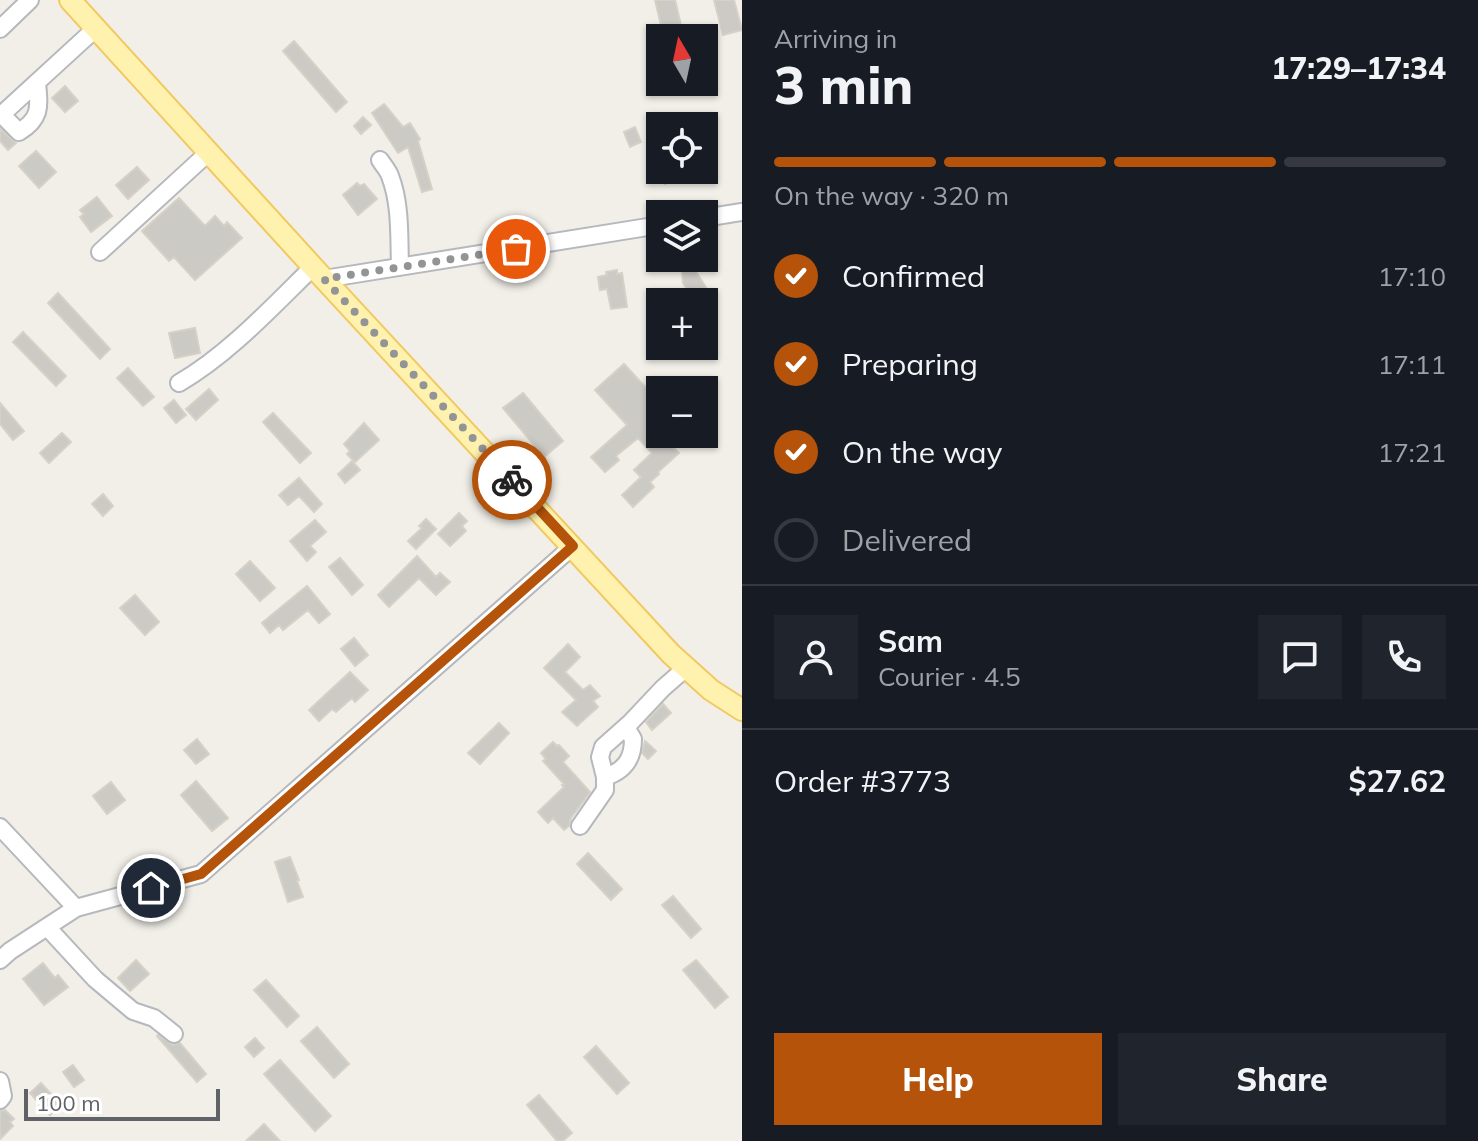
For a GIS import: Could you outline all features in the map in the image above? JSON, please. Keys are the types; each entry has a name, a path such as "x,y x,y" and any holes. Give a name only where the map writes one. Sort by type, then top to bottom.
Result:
{"main road":[{"path":"70,0 686,668 711,690 742,710"}],"street":[{"path":"0,29 30,0"},
{"path":"37,82 36,118 19,132 1,115 37,82 95,29"},
{"path":"100,252 209,152"},
{"path":"380,160 390,174 395,197 400,267"},
{"path":"718,216 742,212"},
{"path":"179,383 196,373 319,273 400,267 646,227"},
{"path":"0,960 76,908 201,874 573,546"},
{"path":"580,826 605,790 600,757 603,747 686,668"},
{"path":"605,777 620,770 630,759 633,739 626,727"},
{"path":"0,827 76,908"},
{"path":"47,927 95,979 138,1015 154,1018 174,1034"},
{"path":"0,1081 3,1096 0,1100"}],"building":[{"path":"655,0 675,0 681,24 661,24"},
{"path":"714,0 734,0 742,30 723,35"},
{"path":"294,41 347,102 336,112 283,51"},
{"path":"65,86 78,101 65,112 52,98"},
{"path":"384,104 403,127 410,123 420,139 418,141 432,189 422,192 408,147 398,153 372,113"},
{"path":"363,117 371,125 361,134 354,126"},
{"path":"635,127 641,142 630,147 624,132"},
{"path":"0,129 16,143 8,150 0,141"},
{"path":"36,151 56,172 39,188 19,166"},
{"path":"137,167 149,180 128,199 116,185"},
{"path":"357,183 360,186 364,184 377,199 358,215 343,195"},
{"path":"97,197 112,216 91,232 80,217 84,214 80,210"},
{"path":"179,198 205,226 215,216 224,226 227,222 242,238 195,280 174,257 169,261 142,231"},
{"path":"617,270 617,274 622,273 627,307 611,309 607,289 600,290 598,277"},
{"path":"682,272 696,272 706,288 686,288"},
{"path":"58,293 110,349 100,359 48,303"},
{"path":"195,328 200,353 175,358 169,333"},
{"path":"23,332 66,376 56,386 13,342"},
{"path":"624,364 646,388 646,447 638,438 616,456 619,460 605,472 591,457 627,425 595,390"},
{"path":"128,368 154,397 143,406 117,378"},
{"path":"209,389 218,400 196,420 186,409"},
{"path":"523,393 563,441 544,457 503,408"},
{"path":"174,400 186,415 176,423 164,408"},
{"path":"0,403 24,431 13,440 0,424"},
{"path":"273,413 311,453 300,463 263,422"},
{"path":"364,423 379,440 355,462 347,454 350,451 344,444"},
{"path":"62,433 71,442 49,463 40,453"},
{"path":"647,448 674,448 679,453 658,472 650,482 654,487 633,507 622,495 641,477 634,470 652,453"},
{"path":"352,461 360,470 345,483 338,474"},
{"path":"299,478 322,504 314,512 299,496 288,505 279,495"},
{"path":"103,494 113,506 103,516 92,504"},
{"path":"459,513 467,521 462,526 466,531 450,546 438,534"},
{"path":"426,519 436,529 416,549 408,541 422,528 419,526"},
{"path":"315,520 326,532 310,546 316,552 307,561 290,541"},
{"path":"417,556 436,577 440,573 450,582 436,595 419,578 389,607 378,595"},
{"path":"340,558 363,585 352,595 329,567"},
{"path":"250,561 275,588 260,601 236,574"},
{"path":"307,586 330,614 319,623 308,610 283,630 279,625 270,633 262,623"},
{"path":"135,595 159,622 145,635 120,608"},
{"path":"354,638 368,655 355,666 341,649"},
{"path":"568,644 580,657 565,672 583,690 590,685 600,696 593,701 598,707 577,726 562,712 576,700 544,668"},
{"path":"350,672 368,690 355,702 352,698 336,712 332,709 319,721 309,710"},
{"path":"663,704 671,713 652,730 646,722"},
{"path":"499,723 509,733 480,764 468,753"},
{"path":"197,739 209,754 196,764 184,750"},
{"path":"645,741 656,751 648,759 642,753"},
{"path":"553,742 569,756 563,762 590,792 564,830 553,818 548,823 538,812 564,787 543,761 546,759 541,753"},
{"path":"196,781 228,818 212,831 181,795"},
{"path":"111,782 125,800 107,814 93,796"},
{"path":"588,853 622,889 611,900 577,864"},
{"path":"290,857 303,897 288,902 275,862"},
{"path":"673,896 701,929 691,938 662,905"},
{"path":"136,960 149,974 130,991 118,978"},
{"path":"696,960 728,997 715,1008 683,970"},
{"path":"43,963 55,978 58,975 68,987 44,1005 23,979"},
{"path":"266,980 299,1016 287,1027 254,990"},
{"path":"317,1027 349,1064 334,1078 301,1041"},
{"path":"158,1035 172,1045 180,1043 206,1074 197,1082"},
{"path":"255,1038 264,1048 254,1057 245,1047"},
{"path":"596,1046 629,1083 617,1094 584,1057"},
{"path":"280,1060 331,1116 315,1131 264,1074"},
{"path":"73,1065 84,1080 74,1087 63,1072"},
{"path":"41,1083 61,1105 50,1115 30,1093"},
{"path":"539,1095 572,1133 563,1141 557,1141 527,1105"},
{"path":"5,1110 14,1119 10,1122 13,1126 0,1139 0,1111"},
{"path":"264,1124 280,1141 246,1141"}],"way so far":[{"path":"512,480 324,279 516,249"}],"route":[{"path":"151,888 201,874 573,546 512,480"}]}
